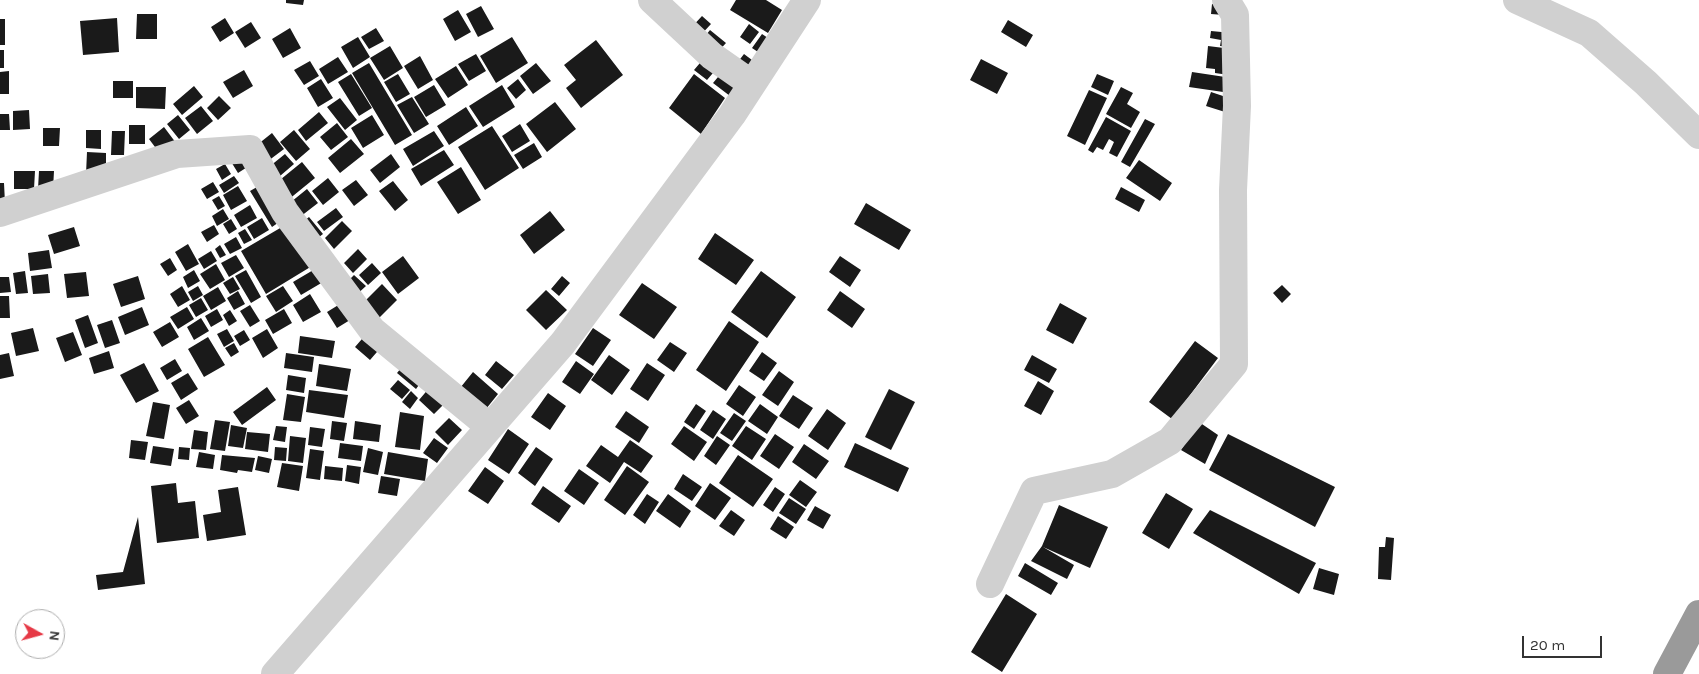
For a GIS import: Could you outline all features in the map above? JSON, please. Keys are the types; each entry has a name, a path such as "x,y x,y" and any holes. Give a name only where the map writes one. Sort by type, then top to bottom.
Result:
{"highway":[{"path":"1666,674 1699,614"}],"street":[{"path":"652,0 712,56 752,84"},
{"path":"274,674 563,343 732,115 807,0"},
{"path":"990,584 1034,492 1112,474 1170,441 1234,364 1233,190 1237,106 1235,15 1226,0"},
{"path":"1517,0 1589,33 1646,83 1699,135"},
{"path":"0,213 177,154 250,149 285,212 372,330 490,427"}],"building":[{"path":"286,0 304,0 303,5 286,3"},
{"path":"736,0 766,0 782,10 768,33 730,10"},
{"path":"1212,4 1225,5 1224,15 1211,14"},
{"path":"481,6 494,29 478,37 466,14"},
{"path":"458,10 471,32 455,41 443,19"},
{"path":"137,14 157,14 157,39 136,39"},
{"path":"702,16 711,24 698,38 689,30"},
{"path":"117,18 119,52 83,55 80,21"},
{"path":"225,18 234,33 220,42 211,27"},
{"path":"0,19 5,19 5,45 0,45"},
{"path":"1008,20 1033,35 1026,47 1001,32"},
{"path":"251,22 261,38 245,48 235,32"},
{"path":"749,24 759,32 750,44 740,37"},
{"path":"290,28 301,48 283,58 272,39"},
{"path":"376,28 384,41 369,49 361,37"},
{"path":"710,30 726,43 716,54 701,41"},
{"path":"1211,31 1232,33 1231,47 1220,46 1221,40 1210,38"},
{"path":"762,34 774,42 764,56 752,48"},
{"path":"358,37 370,57 353,68 341,47"},
{"path":"512,37 528,63 496,83 480,56"},
{"path":"596,40 623,75 581,108 566,88 576,80 564,65"},
{"path":"390,46 403,68 384,80 370,58"},
{"path":"1208,46 1232,49 1229,75 1215,73 1215,69 1206,68"},
{"path":"0,50 4,50 4,68 0,68"},
{"path":"476,54 486,71 469,81 458,64"},
{"path":"744,54 756,63 746,77 734,67"},
{"path":"420,56 433,80 418,89 404,66"},
{"path":"338,57 348,72 328,84 319,69"},
{"path":"705,57 718,67 707,80 694,70"},
{"path":"981,59 1008,73 997,94 970,80"},
{"path":"310,61 319,76 304,85 294,70"},
{"path":"369,63 412,135 395,145 352,73"},
{"path":"536,63 551,81 533,94 520,76"},
{"path":"456,66 468,85 448,98 435,79"},
{"path":"244,70 253,86 233,98 223,82"},
{"path":"9,71 9,94 0,94 0,72"},
{"path":"723,71 739,84 730,96 713,83"},
{"path":"1192,72 1232,78 1230,93 1189,87"},
{"path":"351,74 372,108 359,116 338,82"},
{"path":"398,74 410,94 396,102 384,82"},
{"path":"694,74 725,98 701,134 669,108"},
{"path":"1097,74 1114,81 1108,95 1091,87"},
{"path":"321,79 333,98 318,107 307,88"},
{"path":"518,79 526,90 516,99 507,88"},
{"path":"113,81 133,81 133,98 113,98"},
{"path":"434,85 446,105 426,117 414,97"},
{"path":"502,85 515,107 483,127 469,106"},
{"path":"194,86 203,97 182,115 173,104"},
{"path":"136,87 166,87 165,109 136,108"},
{"path":"1121,87 1133,93 1127,104 1140,112 1131,128 1106,114"},
{"path":"1089,90 1107,98 1085,145 1067,136"},
{"path":"1211,92 1229,98 1225,112 1206,106"},
{"path":"219,96 231,108 218,120 207,108"},
{"path":"412,97 429,124 414,133 397,105"},
{"path":"340,98 357,120 345,130 327,107"},
{"path":"555,102 576,129 547,152 526,124"},
{"path":"201,106 213,121 197,134 185,118"},
{"path":"466,107 478,126 449,145 437,126"},
{"path":"29,110 30,129 13,130 13,111"},
{"path":"319,112 328,123 306,141 298,130"},
{"path":"0,114 9,114 10,130 0,130"},
{"path":"178,115 190,130 179,139 167,124"},
{"path":"372,115 384,135 363,148 351,128"},
{"path":"1106,117 1131,131 1117,157 1109,153 1114,142 1109,139 1103,150 1097,147 1093,153 1088,150"},
{"path":"1145,119 1155,124 1130,167 1121,162"},
{"path":"337,123 348,137 331,150 320,137"},
{"path":"520,124 530,141 512,152 502,136"},
{"path":"129,125 145,125 145,144 129,144"},
{"path":"492,126 519,168 485,190 458,147"},
{"path":"164,127 176,143 161,155 149,139"},
{"path":"43,128 60,128 59,146 43,146"},
{"path":"86,130 101,130 101,149 86,148"},
{"path":"294,130 310,149 296,161 280,142"},
{"path":"112,131 125,131 124,155 111,155"},
{"path":"434,131 444,146 413,166 403,149"},
{"path":"272,133 284,149 264,164 252,149"},
{"path":"351,139 364,154 340,173 328,158"},
{"path":"534,143 542,157 523,169 514,155"},
{"path":"444,150 454,165 421,186 411,169"},
{"path":"87,152 106,153 106,174 86,174"},
{"path":"285,154 294,164 273,182 264,171"},
{"path":"391,154 400,167 380,183 370,170"},
{"path":"230,160 252,164 238,173"},
{"path":"1139,160 1172,183 1160,201 1126,178"},
{"path":"302,162 315,178 288,200 275,184"},
{"path":"225,164 231,174 222,180 216,169"},
{"path":"461,167 481,200 458,214 437,182"},
{"path":"14,171 35,171 34,189 14,189"},
{"path":"39,171 54,171 53,189 38,189"},
{"path":"234,176 239,183 224,193 219,185"},
{"path":"328,178 339,192 323,205 312,191"},
{"path":"356,180 368,195 354,206 342,190"},
{"path":"393,181 408,200 395,211 379,191"},
{"path":"213,182 219,192 207,199 201,189"},
{"path":"0,183 4,183 5,203 0,203"},
{"path":"264,183 285,218 272,227 250,191"},
{"path":"238,186 247,201 231,210 223,195"},
{"path":"1121,187 1145,200 1139,212 1115,199"},
{"path":"307,189 318,203 296,220 286,206"},
{"path":"219,196 225,206 218,210 212,200"},
{"path":"866,203 911,230 899,250 854,224"},
{"path":"250,205 257,218 241,227 234,215"},
{"path":"336,208 343,217 324,231 317,222"},
{"path":"223,209 229,219 217,226 212,216"},
{"path":"550,211 565,230 534,254 520,235"},
{"path":"309,217 323,234 311,243 298,226"},
{"path":"262,218 269,230 254,239 247,227"},
{"path":"231,219 237,229 229,234 223,224"},
{"path":"342,221 352,231 334,249 325,238"},
{"path":"287,224 312,266 266,294 241,251"},
{"path":"214,225 219,234 207,242 201,232"},
{"path":"74,227 80,246 54,254 48,235"},
{"path":"245,229 252,240 244,244 238,233"},
{"path":"715,233 754,260 736,285 698,259"},
{"path":"236,237 242,248 230,254 224,244"},
{"path":"188,244 199,264 186,271 175,252"},
{"path":"220,245 226,255 220,258 215,249"},
{"path":"358,249 367,259 353,273 344,263"},
{"path":"49,250 52,268 30,271 28,253"},
{"path":"211,251 217,261 204,269 198,259"},
{"path":"236,255 244,268 229,277 221,263"},
{"path":"403,256 419,278 398,294 382,272"},
{"path":"840,256 861,270 850,287 829,272"},
{"path":"170,258 177,270 168,276 160,264"},
{"path":"372,263 381,273 368,285 359,275"},
{"path":"216,264 225,280 210,289 200,274"},
{"path":"315,269 323,282 301,295 293,282"},
{"path":"194,270 200,281 188,288 183,277"},
{"path":"246,270 261,297 251,303 235,276"},
{"path":"25,271 28,293 16,294 13,273"},
{"path":"761,271 796,297 767,338 731,312"},
{"path":"86,272 89,296 67,298 64,274"},
{"path":"48,274 50,293 33,294 31,276"},
{"path":"354,275 366,286 354,297 343,286"},
{"path":"138,276 145,299 121,307 113,284"},
{"path":"562,276 570,283 559,296 551,289"},
{"path":"0,277 9,277 11,292 0,293"},
{"path":"233,277 240,289 230,294 223,283"},
{"path":"642,283 677,307 654,339 619,315"},
{"path":"382,284 397,300 375,322 359,307"},
{"path":"1282,285 1291,294 1282,303 1273,293"},
{"path":"182,286 190,300 178,307 170,294"},
{"path":"198,286 203,295 193,301 188,292"},
{"path":"283,286 293,301 276,312 266,296"},
{"path":"218,287 226,301 211,310 203,296"},
{"path":"546,290 567,310 546,330 526,310"},
{"path":"238,291 245,304 234,310 227,298"},
{"path":"840,291 865,309 852,328 827,310"},
{"path":"310,294 321,312 303,322 293,305"},
{"path":"0,296 9,296 10,318 0,318"},
{"path":"201,298 208,310 196,317 189,305"},
{"path":"1060,303 1087,318 1073,344 1046,330"},
{"path":"340,304 350,320 337,328 327,312"},
{"path":"250,305 260,321 250,327 240,311"},
{"path":"142,307 149,325 125,335 118,317"},
{"path":"187,307 194,319 178,329 170,317"},
{"path":"217,309 223,320 211,327 205,316"},
{"path":"284,309 292,323 273,334 265,320"},
{"path":"230,310 237,321 229,326 223,315"},
{"path":"88,315 98,343 85,348 75,320"},
{"path":"201,318 209,331 194,340 187,327"},
{"path":"112,320 120,343 105,348 97,325"},
{"path":"729,321 759,342 726,391 696,370"},
{"path":"170,322 179,337 162,347 153,332"},
{"path":"33,328 39,351 16,356 11,333"},
{"path":"593,328 611,340 593,366 575,354"},
{"path":"227,329 234,341 224,347 217,334"},
{"path":"267,329 278,348 263,358 252,338"},
{"path":"244,330 250,340 240,346 234,336"},
{"path":"73,332 82,355 65,362 56,338"},
{"path":"368,332 383,345 370,360 355,347"},
{"path":"300,336 335,341 332,358 298,353"},
{"path":"208,337 225,365 204,377 188,349"},
{"path":"1195,341 1218,358 1172,419 1149,402"},
{"path":"670,342 687,353 674,372 657,360"},
{"path":"234,343 239,352 231,357 225,348"},
{"path":"109,351 114,368 94,374 89,358"},
{"path":"762,352 777,363 764,381 749,371"},
{"path":"9,353 14,376 0,379 0,355"},
{"path":"286,353 314,357 312,372 284,368"},
{"path":"609,355 630,370 612,395 591,380"},
{"path":"1032,355 1057,369 1049,383 1024,370"},
{"path":"175,359 182,371 167,380 160,368"},
{"path":"496,361 514,375 502,389 485,375"},
{"path":"576,361 594,374 580,394 562,382"},
{"path":"406,362 424,378 416,389 397,373"},
{"path":"144,363 159,391 136,403 120,375"},
{"path":"647,363 665,375 648,401 630,389"},
{"path":"319,364 351,369 347,391 316,386"},
{"path":"779,371 794,382 778,406 762,395"},
{"path":"473,372 498,394 482,414 456,393"},
{"path":"188,373 198,389 181,400 171,383"},
{"path":"288,375 306,378 304,393 286,390"},
{"path":"398,380 410,390 402,399 390,389"},
{"path":"1038,381 1054,391 1041,415 1024,406"},
{"path":"739,385 756,397 743,416 726,404"},
{"path":"267,387 276,400 242,425 233,412"},
{"path":"430,387 446,402 434,414 419,400"},
{"path":"889,389 915,402 891,450 865,437"},
{"path":"309,390 348,395 344,418 306,412"},
{"path":"411,391 418,398 410,409 402,402"},
{"path":"548,393 566,406 550,430 531,417"},
{"path":"287,394 305,397 301,422 283,420"},
{"path":"793,395 813,408 799,429 779,416"},
{"path":"189,400 199,416 186,424 176,408"},
{"path":"153,402 170,405 164,439 146,436"},
{"path":"696,404 706,411 694,429 684,422"},
{"path":"760,404 778,417 767,434 748,421"},
{"path":"827,409 846,423 828,450 808,436"},
{"path":"713,410 726,419 713,439 700,430"},
{"path":"626,411 649,427 639,443 615,427"},
{"path":"400,412 424,416 420,450 395,447"},
{"path":"734,413 746,421 732,441 720,433"},
{"path":"449,418 462,430 448,445 435,432"},
{"path":"215,420 230,422 225,451 210,449"},
{"path":"332,421 347,423 344,441 330,439"},
{"path":"355,421 381,425 379,442 353,439"},
{"path":"1199,422 1218,435 1205,464 1181,450"},
{"path":"231,425 247,428 243,448 228,446"},
{"path":"276,426 287,427 285,442 273,440"},
{"path":"684,426 707,442 694,461 671,444"},
{"path":"746,426 766,439 752,460 732,446"},
{"path":"310,427 325,429 322,447 308,445"},
{"path":"508,429 529,444 509,474 488,460"},
{"path":"194,430 208,432 206,450 191,449"},
{"path":"247,432 270,434 268,452 245,449"},
{"path":"775,434 794,447 779,469 760,456"},
{"path":"1228,434 1335,487 1315,527 1209,470"},
{"path":"290,436 306,438 303,463 288,461"},
{"path":"717,436 730,445 716,465 704,456"},
{"path":"434,438 448,448 437,463 423,453"},
{"path":"131,440 148,442 145,460 129,458"},
{"path":"630,440 653,456 641,473 624,462 610,483 586,466 601,445 618,457"},
{"path":"340,443 363,446 361,461 338,458"},
{"path":"855,443 909,468 898,492 844,467"},
{"path":"804,444 829,461 816,479 792,462"},
{"path":"153,446 174,449 171,466 150,463"},
{"path":"179,447 190,448 189,460 178,459"},
{"path":"275,447 287,448 286,461 274,460"},
{"path":"536,447 553,459 535,486 518,473"},
{"path":"368,448 383,452 378,475 363,472"},
{"path":"310,449 324,451 320,480 306,478"},
{"path":"199,452 215,455 213,469 196,467"},
{"path":"388,452 428,459 425,481 384,474"},
{"path":"222,455 255,458 252,472 238,470 237,473 220,470"},
{"path":"738,455 773,479 753,507 719,483"},
{"path":"258,456 272,459 269,473 255,470"},
{"path":"282,463 303,466 299,491 277,487"},
{"path":"347,465 361,467 359,484 345,481"},
{"path":"325,466 343,468 342,481 324,479"},
{"path":"627,466 649,482 625,515 604,500"},
{"path":"485,467 504,481 488,504 468,491"},
{"path":"579,469 599,483 584,505 564,491"},
{"path":"683,474 702,487 692,501 674,489"},
{"path":"381,476 400,479 397,496 378,493"},
{"path":"800,480 817,492 806,507 789,495"},
{"path":"176,483 178,503 195,501 199,538 157,543 151,486"},
{"path":"710,483 731,498 715,520 695,506"},
{"path":"543,486 571,506 559,523 531,504"},
{"path":"238,487 246,535 207,541 203,515 221,512 218,490"},
{"path":"775,487 785,494 773,512 763,505"},
{"path":"1166,493 1193,509 1169,549 1142,533"},
{"path":"647,494 659,502 645,524 633,515"},
{"path":"668,494 691,511 680,528 656,511"},
{"path":"789,498 806,509 796,524 779,513"},
{"path":"1059,505 1108,527 1090,568 1043,547 1074,565 1067,579 1031,561 1042,546"},
{"path":"815,506 831,515 823,529 807,520"},
{"path":"731,510 745,520 734,536 719,526"},
{"path":"1210,510 1316,563 1299,594 1193,533"},
{"path":"778,516 794,527 786,539 770,529"},
{"path":"138,517 145,584 98,590 96,575 123,572"},
{"path":"1386,537 1394,538 1391,580 1378,579 1379,547 1385,547"},
{"path":"1025,563 1058,583 1051,595 1018,576"},
{"path":"1319,568 1339,574 1334,595 1313,589"},
{"path":"1006,594 1037,614 1002,672 971,652"}]}
